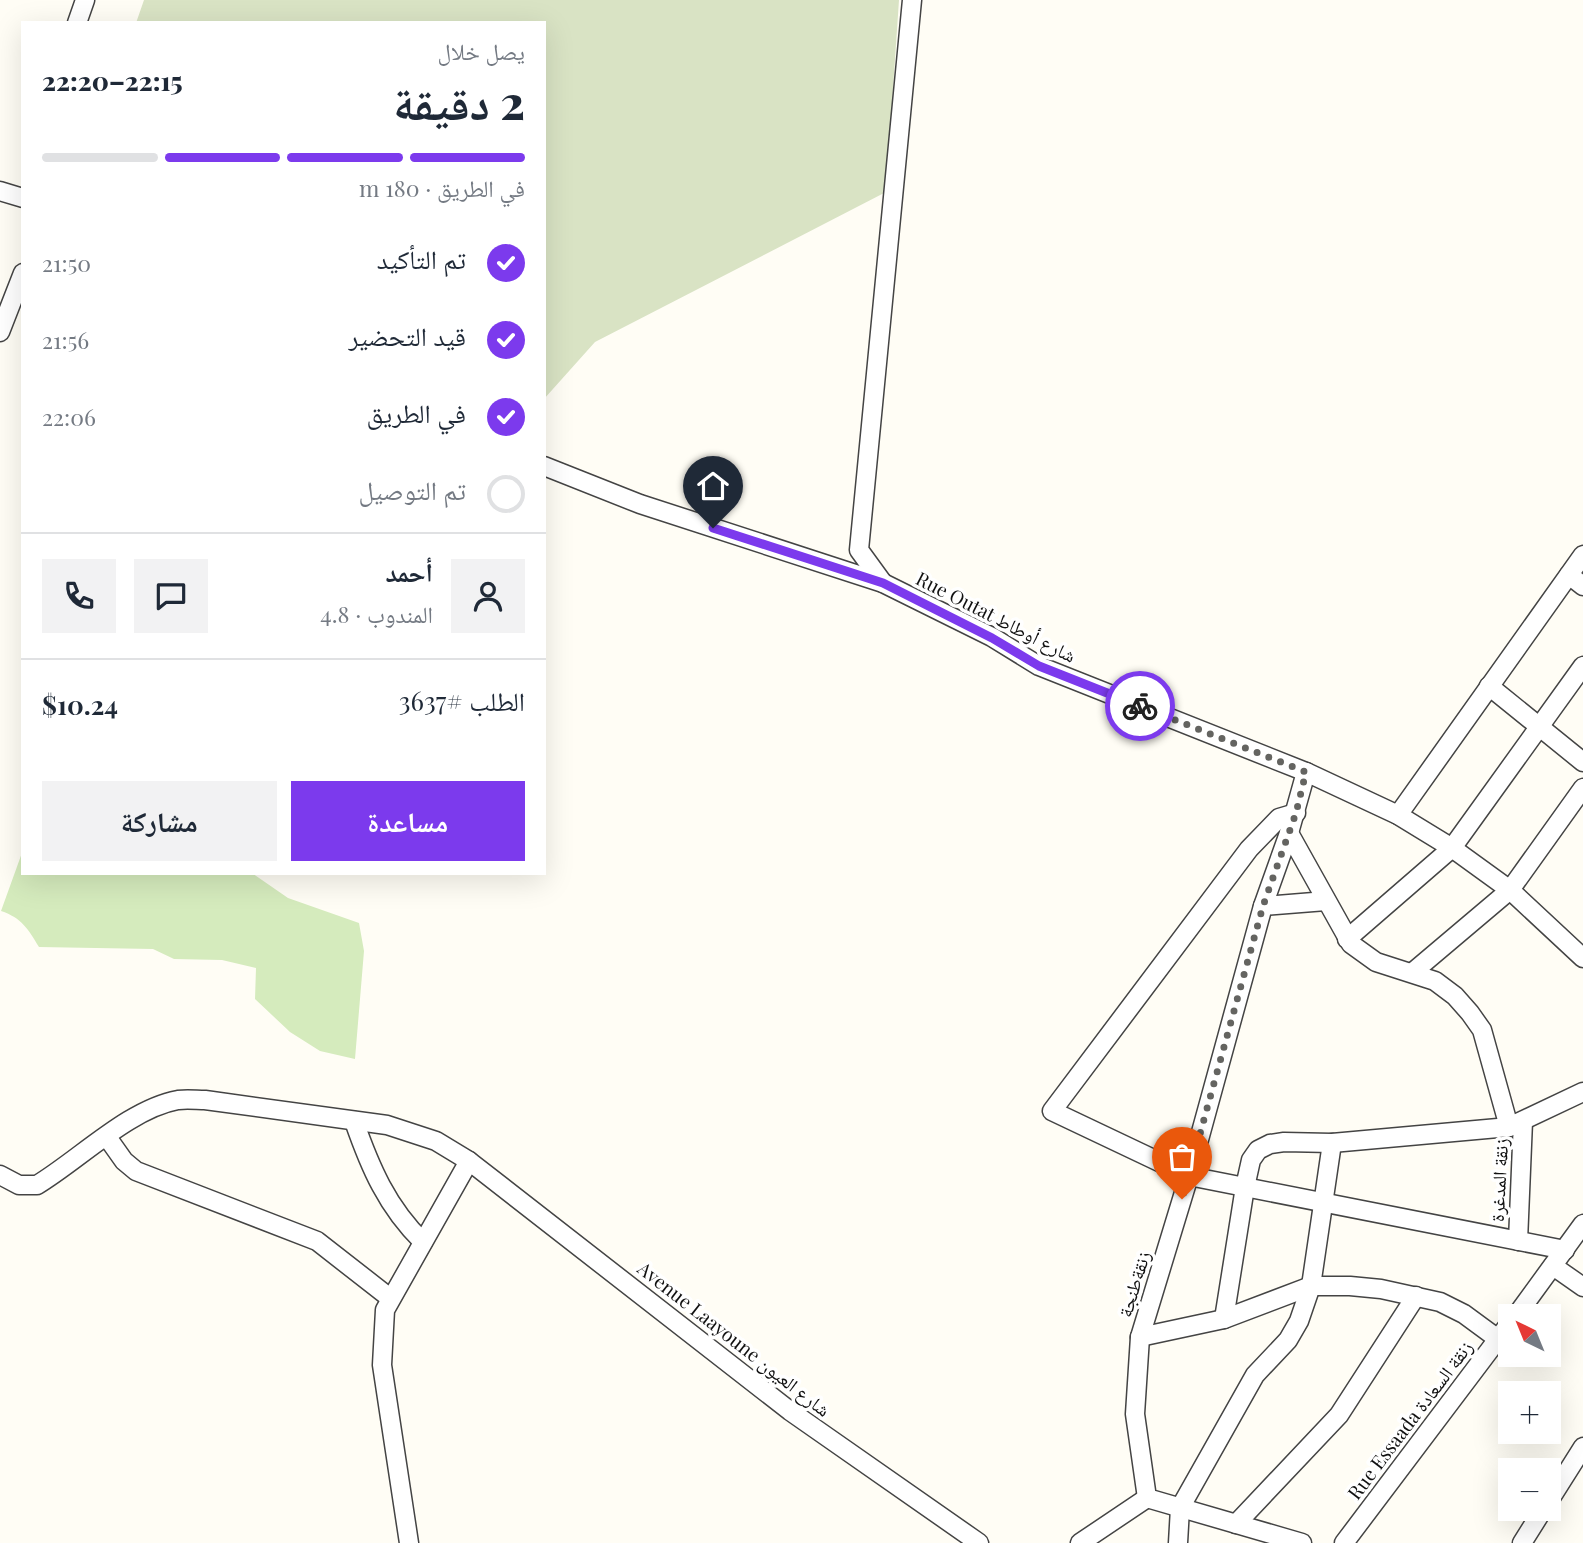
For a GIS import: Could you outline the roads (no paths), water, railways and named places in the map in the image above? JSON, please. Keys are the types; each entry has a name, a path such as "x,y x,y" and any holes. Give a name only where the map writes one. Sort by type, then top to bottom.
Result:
{"street":[{"path":"78,21 85,0"},
{"path":"883,583 859,550 912,0"},
{"path":"0,191 21,197"},
{"path":"0,332 21,278"},
{"name":"Rue Outat شارع أوطاط","path":"546,467 640,504 883,583 980,631 1039,666 1306,772 1398,815 1452,848 1510,890 1583,958"},
{"path":"1398,815 1489,686 1576,580 1583,555"},
{"path":"1348,939 1452,848 1583,666"},
{"path":"1489,686 1583,762"},
{"name":"زنقةطنجة","path":"1147,1498 1135,1415 1140,1338 1189,1176 1263,906 1296,813 1306,772"},
{"path":"1413,972 1510,890 1583,788"},
{"path":"1296,813 1279,818 1248,849 1052,1111 1189,1176 1565,1250"},
{"name":"زنقة المدغرة","path":"1289,833 1348,939 1363,955 1376,962 1435,981 1455,996 1482,1030 1516,1124 1518,1241"},
{"path":"1263,906 1326,901"},
{"path":"1224,1319 1245,1187 1251,1160 1258,1150 1270,1144 1332,1143 1516,1124 1583,1092"},
{"name":"Avenue Laayoune شارع العيون","path":"3,1183 37,1185 153,1108 179,1100 205,1100 387,1125 436,1141 469,1161 790,1411 979,1543"},
{"path":"354,1121 382,1190 405,1225 423,1242"},
{"path":"107,1137 136,1171 317,1241 390,1298"},
{"path":"1178,1543 1181,1508 1255,1375 1288,1340 1299,1321 1311,1286 1332,1143"},
{"path":"409,1543 383,1365 385,1310 469,1161"},
{"path":"1525,1304 1583,1224"},
{"path":"1553,1266 1583,1287"},
{"path":"1140,1338 1224,1319 1311,1286 1350,1286 1440,1302 1464,1314 1498,1339"},
{"path":"1236,1524 1339,1415 1416,1296"},
{"name":"Rue Essaada زنقة السعادة","path":"1344,1543 1498,1339"},
{"path":"1561,1482 1583,1447"},
{"path":"1080,1543 1147,1498 1302,1543"},
{"path":"1522,1543 1536,1521"}]}
